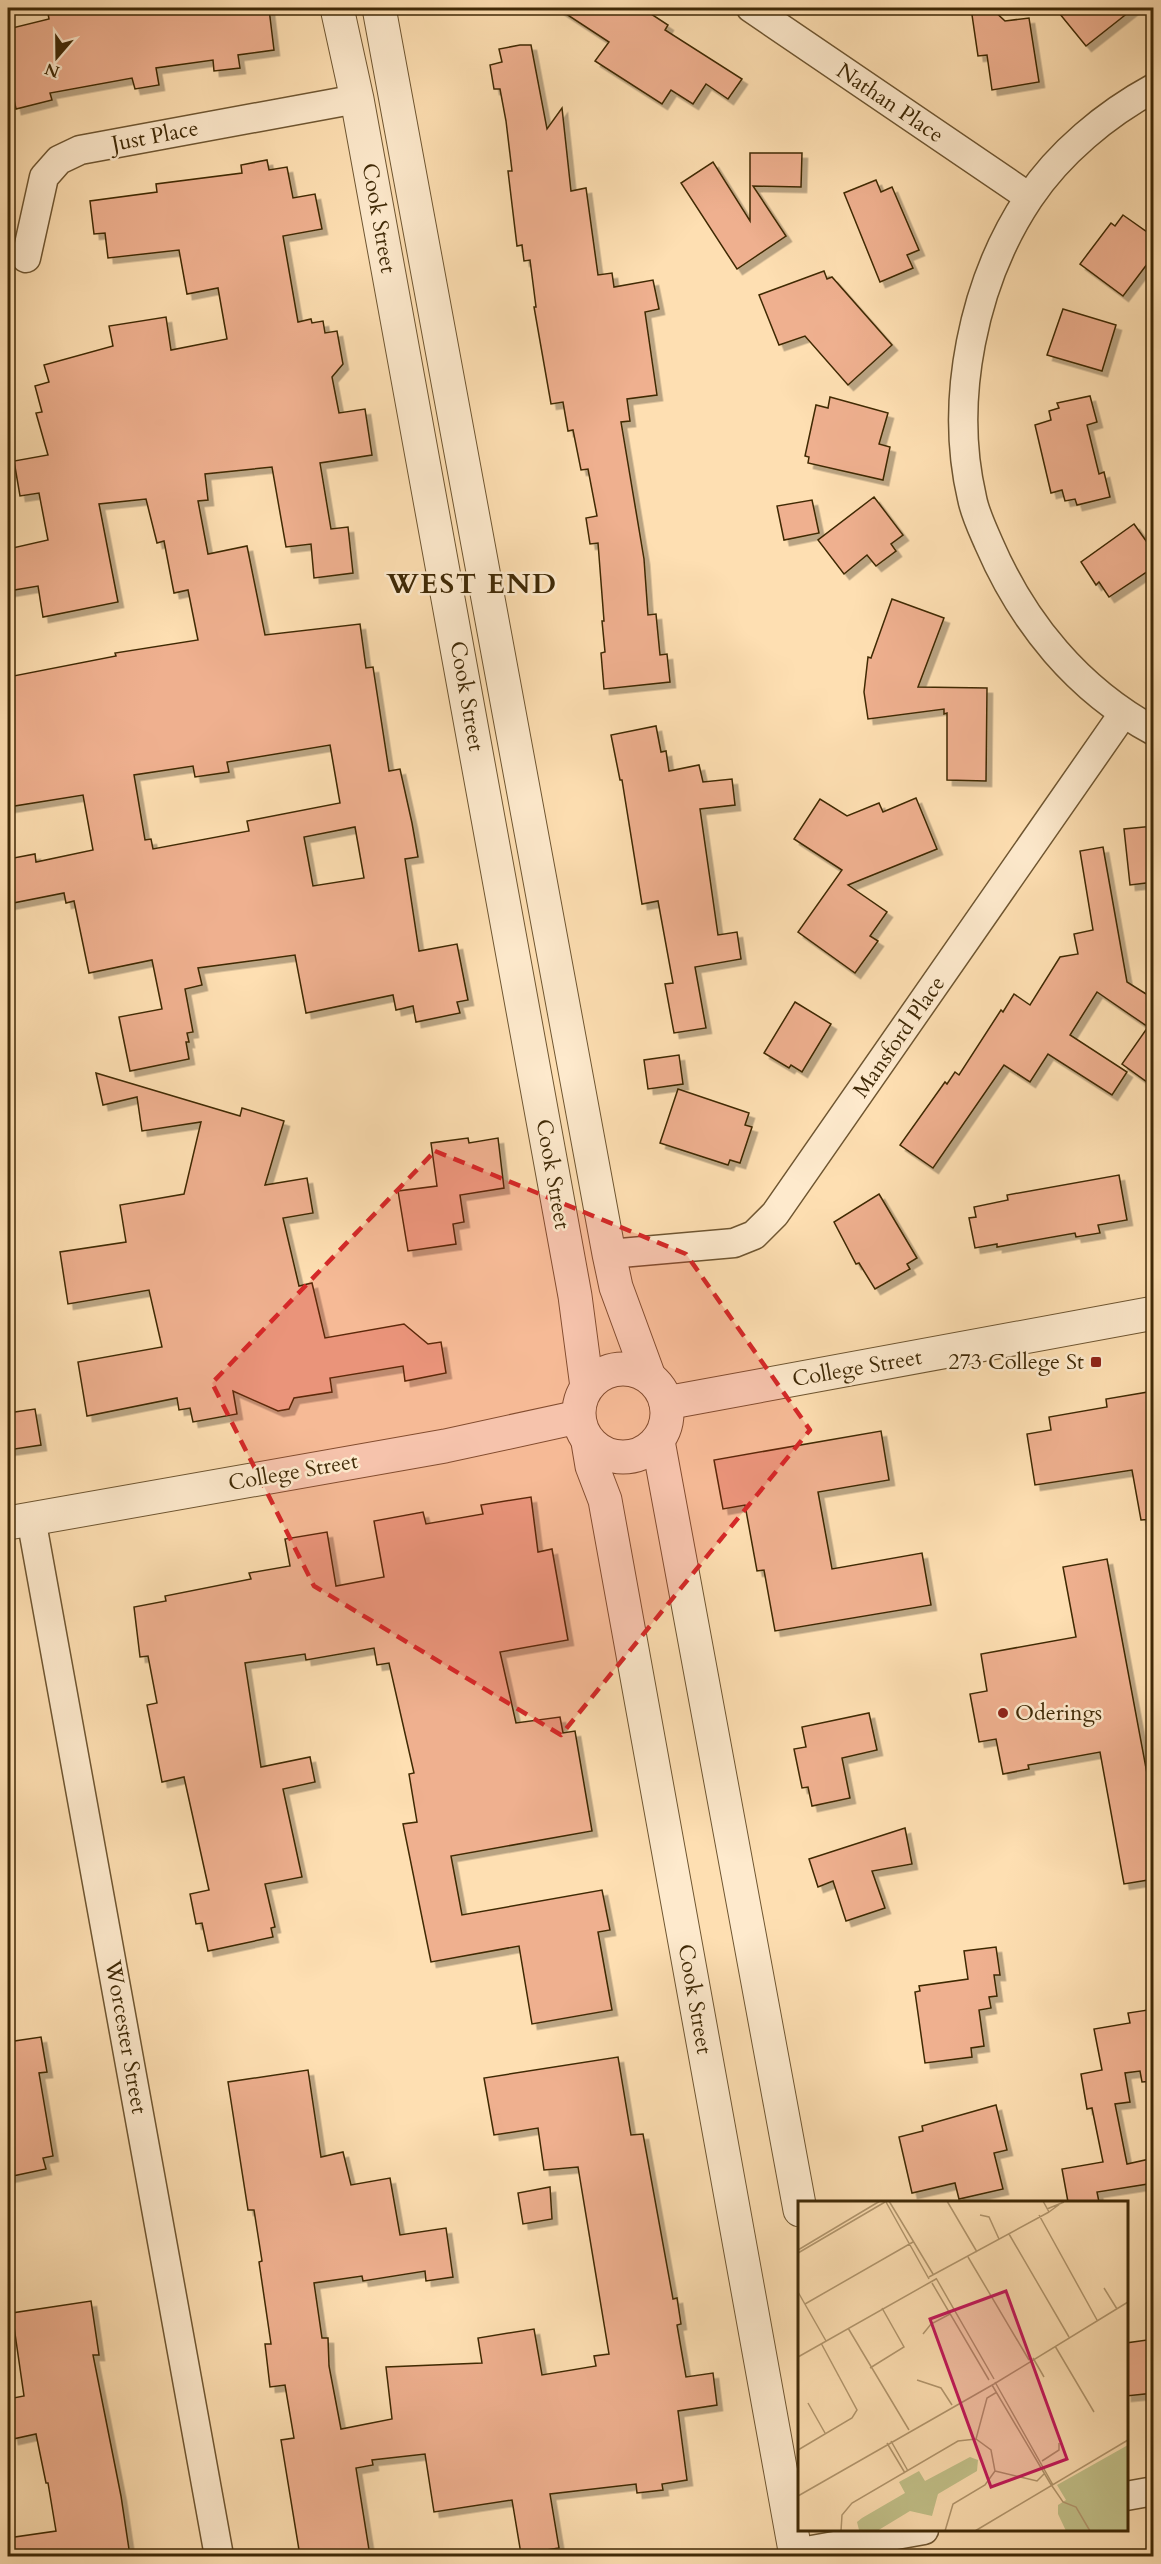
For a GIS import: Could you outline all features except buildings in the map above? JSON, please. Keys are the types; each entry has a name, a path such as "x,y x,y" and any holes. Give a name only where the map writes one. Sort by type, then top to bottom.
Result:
{"street":[{"name":"Cook Street","path":"337,8 357,99 444,571 560,1215 587,1387"},
{"name":"Cook Street","path":"379,8 609,1254 616,1287 658,1390"},
{"name":"Nathan Place","path":"751,8 1029,197"},
{"path":"1154,88 1098,125 1064,157 1029,197 1004,242 986,287 972,337 965,390 963,441 972,499 1002,573 1025,614 1088,686 1123,714 1154,731"},
{"name":"Just Place","path":"27,258 44,177 59,160 80,150 357,99"},
{"path":"444,571 482,562"},
{"name":"Mansford Place","path":"609,1254 734,1243 754,1235 775,1214 1123,714"},
{"path":"560,1215 601,1209"},
{"name":"College Street","path":"658,1390 1154,1313"},
{"path":"622,1369 658,1390 667,1423 658,1442 637,1456 624,1458 605,1453 583,1430 580,1401 587,1387 597,1377 609,1371 622,1369"},
{"name":"Cook Street","path":"583,1430 592,1466 605,1500 796,2555"},
{"name":"College Street","path":"19,1521 445,1446 583,1430"},
{"path":"658,1442 798,2201"},
{"name":"Worcester Street","path":"19,1521 219,2556"},
{"path":"1128,2496 1154,2491"},
{"path":"796,2555 914,2531"}],"highlighted area":[{"path":"435,1151 686,1254 810,1430 561,1735 314,1586 212,1383"}],"place":[{"name":"273 College St","path":"1096,1362"},
{"name":"Oderings","path":"1003,1713"}],"district":[{"name":"WEST END","path":"472,584"}]}
